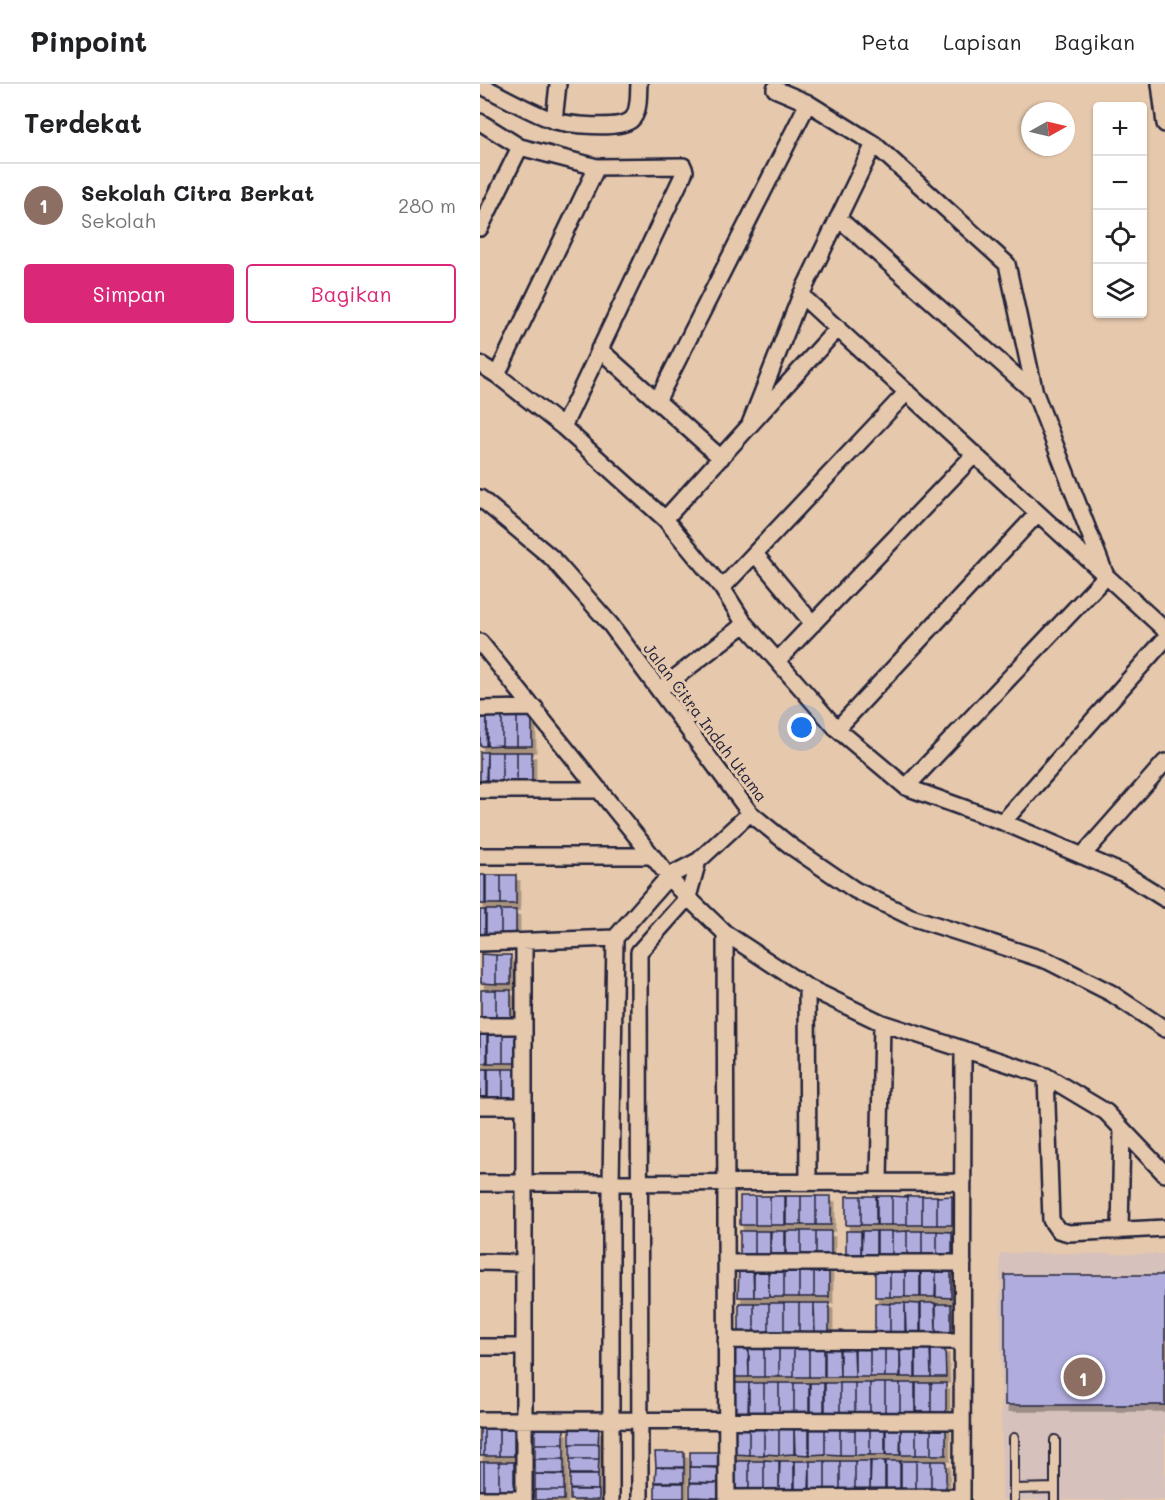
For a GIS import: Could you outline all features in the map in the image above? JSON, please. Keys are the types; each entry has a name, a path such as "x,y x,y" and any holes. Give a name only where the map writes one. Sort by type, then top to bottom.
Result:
{"street":[{"path":"554,121 558,84"},
{"path":"480,85 554,121 601,126 620,124 632,119 637,110 639,84"},
{"path":"1160,84 1165,124"},
{"path":"775,89 808,103 874,144 1007,264 1035,393 1106,576"},
{"path":"657,401 808,103"},
{"path":"480,122 520,147 597,167 680,165 685,171 563,427"},
{"path":"750,424 801,295 874,144"},
{"path":"480,228 520,147"},
{"path":"497,375 597,167"},
{"path":"838,218 1035,393"},
{"path":"801,295 1165,630"},
{"path":"665,519 838,328"},
{"path":"599,349 721,458"},
{"path":"480,364 563,427 665,519 722,588 745,624 837,729 906,787 1003,822 1125,874 1165,899"},
{"path":"722,588 756,555 907,392"},
{"path":"778,660 975,454"},
{"name":"Jalan Citra Indah Utama","path":"480,498 552,558 610,624 750,813 792,847 855,890 911,917 1048,961 1111,993 1165,1029"},
{"path":"837,729 1038,513"},
{"path":"756,555 813,624"},
{"path":"906,787 1106,576"},
{"path":"659,690 745,624"},
{"path":"1003,822 1165,639"},
{"path":"480,642 652,856 688,897 725,933 807,987 882,1023 1046,1076 1106,1113 1165,1174"},
{"path":"480,709 535,708"},
{"path":"1082,856 1165,762"},
{"path":"480,790 600,790"},
{"path":"611,1500 611,1183 615,938 669,876 698,861 750,813"},
{"path":"480,856 652,856"},
{"path":"640,1500 639,952 688,897 698,861"},
{"path":"725,933 727,1499 962,1498 963,1049"},
{"path":"480,943 615,938"},
{"path":"480,1498 524,1499 524,943"},
{"path":"807,987 808,1182"},
{"path":"879,1182 882,1023"},
{"path":"480,1026 524,1026"},
{"path":"1046,1076 1051,1221 1058,1230 1069,1233 1165,1228"},
{"path":"480,1106 524,1106"},
{"path":"1120,1231 1122,1130"},
{"path":"480,1183 963,1182"},
{"path":"480,1262 524,1263"},
{"path":"726,1263 963,1263"},
{"path":"726,1340 962,1341"},
{"path":"480,1347 524,1347"},
{"path":"480,1420 962,1421"}],"lane":[{"path":"1014,1438 1014,1500"},
{"path":"1055,1440 1055,1500"},
{"path":"1014,1489 1055,1488"}],"shaded area":[{"path":"1000,1253 1165,1254 1165,1500 1002,1500"}],"building":[{"path":"480,717 487,717 486,746 480,746"},
{"path":"487,717 502,717 502,745 487,746"},
{"path":"502,717 517,717 517,746 502,746"},
{"path":"517,717 532,717 532,746 517,746"},
{"path":"480,752 487,752 486,780 480,781"},
{"path":"487,752 502,752 502,781 487,780"},
{"path":"502,752 517,752 517,781 502,781"},
{"path":"517,752 532,752 532,781 517,781"},
{"path":"480,875 485,875 485,904 480,904"},
{"path":"486,875 501,875 501,904 486,904"},
{"path":"501,875 516,875 516,904 501,904"},
{"path":"480,910 485,910 485,939 480,939"},
{"path":"486,910 501,910 501,939 486,939"},
{"path":"501,910 516,910 516,939 501,939"},
{"path":"481,954 496,955 496,984 481,983"},
{"path":"496,955 511,955 511,984 496,984"},
{"path":"481,990 496,990 496,1018 481,1019"},
{"path":"496,990 511,990 511,1019 496,1018"},
{"path":"480,1034 487,1034 487,1063 480,1063"},
{"path":"488,1034 503,1034 503,1063 488,1063"},
{"path":"503,1034 518,1034 518,1063 503,1063"},
{"path":"480,1069 487,1069 487,1098 480,1098"},
{"path":"488,1069 503,1069 503,1098 488,1098"},
{"path":"503,1069 518,1069 518,1098 503,1098"},
{"path":"740,1196 755,1196 755,1225 740,1225"},
{"path":"755,1196 770,1196 770,1225 755,1225"},
{"path":"770,1196 785,1196 785,1225 770,1225"},
{"path":"786,1196 801,1196 801,1225 786,1225"},
{"path":"801,1196 816,1196 816,1225 801,1225"},
{"path":"816,1196 831,1196 831,1225 816,1225"},
{"path":"846,1196 861,1196 861,1225 846,1225"},
{"path":"861,1196 876,1196 876,1225 861,1225"},
{"path":"877,1196 892,1196 892,1225 877,1225"},
{"path":"892,1196 907,1197 907,1225 892,1225"},
{"path":"907,1196 922,1196 922,1225 907,1225"},
{"path":"922,1196 937,1196 937,1225 922,1225"},
{"path":"952,1196 952,1225 937,1225 937,1197"},
{"path":"740,1231 755,1231 755,1260 740,1260"},
{"path":"755,1231 770,1231 770,1260 755,1260"},
{"path":"771,1231 785,1231 785,1260 770,1260"},
{"path":"786,1231 801,1231 801,1260 786,1260"},
{"path":"801,1231 816,1231 816,1260 801,1260"},
{"path":"816,1231 831,1231 831,1260 816,1260"},
{"path":"846,1231 861,1231 861,1260 846,1260"},
{"path":"862,1231 876,1231 876,1260 861,1260"},
{"path":"877,1231 892,1231 892,1260 877,1260"},
{"path":"907,1231 922,1231 922,1260 907,1260"},
{"path":"907,1231 907,1260 892,1260 892,1232"},
{"path":"922,1231 937,1231 937,1260 922,1260"},
{"path":"937,1231 952,1232 952,1261 937,1260"},
{"path":"739,1268 753,1268 754,1297 738,1297"},
{"path":"754,1268 768,1268 769,1297 754,1297"},
{"path":"769,1268 784,1268 784,1297 769,1297"},
{"path":"784,1268 799,1268 799,1297 784,1297"},
{"path":"799,1268 814,1269 814,1297 799,1297"},
{"path":"814,1268 829,1268 829,1297 814,1297"},
{"path":"890,1268 890,1297 875,1297 875,1269"},
{"path":"905,1268 920,1268 920,1297 905,1297"},
{"path":"921,1268 936,1268 935,1297 921,1297"},
{"path":"936,1268 951,1269 951,1298 936,1297"},
{"path":"890,1269 905,1269 905,1297 890,1297"},
{"path":"1005,1275 1165,1275 1165,1405 1005,1405"},
{"path":"739,1303 754,1303 754,1332 739,1332"},
{"path":"754,1303 769,1303 769,1332 754,1332"},
{"path":"769,1303 784,1303 784,1332 769,1332"},
{"path":"784,1303 799,1303 799,1332 784,1332"},
{"path":"799,1303 814,1303 814,1332 799,1332"},
{"path":"814,1303 829,1303 829,1332 815,1332"},
{"path":"875,1303 890,1304 890,1332 875,1332"},
{"path":"890,1303 905,1303 905,1332 890,1332"},
{"path":"905,1303 920,1304 920,1332 906,1332"},
{"path":"921,1303 935,1303 936,1332 921,1332"},
{"path":"936,1304 951,1304 951,1332 936,1333"},
{"path":"734,1348 748,1348 749,1377 734,1377"},
{"path":"749,1348 764,1348 764,1377 749,1377"},
{"path":"764,1348 779,1348 779,1377 764,1377"},
{"path":"779,1348 794,1348 794,1377 779,1377"},
{"path":"794,1348 809,1348 809,1377 794,1377"},
{"path":"809,1348 824,1348 824,1377 809,1377"},
{"path":"825,1348 839,1348 840,1377 825,1377"},
{"path":"840,1348 854,1348 855,1377 840,1377"},
{"path":"855,1348 870,1348 870,1377 855,1377"},
{"path":"870,1348 885,1348 885,1377 870,1377"},
{"path":"885,1348 900,1348 900,1377 885,1377"},
{"path":"900,1348 915,1348 915,1377 901,1377"},
{"path":"916,1348 930,1348 931,1377 916,1377"},
{"path":"931,1348 945,1348 946,1377 931,1377"},
{"path":"734,1383 749,1383 748,1412 734,1412"},
{"path":"749,1383 764,1383 764,1412 749,1412"},
{"path":"764,1383 779,1383 779,1412 764,1412"},
{"path":"779,1383 794,1383 794,1412 779,1412"},
{"path":"794,1383 809,1383 809,1412 794,1412"},
{"path":"810,1383 824,1383 824,1412 810,1412"},
{"path":"825,1383 840,1383 840,1412 825,1412"},
{"path":"840,1383 855,1383 855,1412 840,1412"},
{"path":"855,1383 870,1383 870,1412 855,1412"},
{"path":"870,1383 885,1383 885,1412 870,1412"},
{"path":"885,1383 900,1383 900,1412 885,1412"},
{"path":"900,1383 915,1383 915,1412 900,1412"},
{"path":"916,1383 931,1383 931,1412 916,1412"},
{"path":"931,1383 946,1383 946,1412 931,1412"},
{"path":"734,1426 749,1426 749,1455 734,1454"},
{"path":"749,1426 764,1426 764,1455 749,1455"},
{"path":"764,1426 779,1426 779,1455 764,1454"},
{"path":"779,1426 794,1426 794,1454 779,1455"},
{"path":"794,1426 809,1426 809,1455 795,1454"},
{"path":"810,1426 825,1426 825,1454 810,1455"},
{"path":"825,1426 840,1426 840,1455 825,1454"},
{"path":"840,1426 855,1426 855,1455 840,1455"},
{"path":"855,1426 870,1426 870,1455 855,1455"},
{"path":"870,1426 885,1426 885,1455 870,1455"},
{"path":"886,1426 901,1426 900,1455 886,1455"},
{"path":"901,1426 916,1426 916,1455 901,1455"},
{"path":"916,1426 931,1426 931,1455 916,1455"},
{"path":"931,1426 946,1426 946,1455 931,1455"},
{"path":"480,1427 484,1427 484,1456 480,1456"},
{"path":"484,1427 499,1427 499,1456 484,1456"},
{"path":"499,1427 514,1427 514,1456 499,1456"},
{"path":"535,1429 564,1429 564,1444 535,1444"},
{"path":"570,1429 599,1429 598,1444 570,1444"},
{"path":"535,1444 564,1444 564,1459 535,1459"},
{"path":"570,1444 599,1444 599,1459 570,1459"},
{"path":"655,1452 684,1452 684,1467 656,1467"},
{"path":"690,1452 719,1452 719,1467 690,1467"},
{"path":"535,1459 564,1459 564,1474 535,1474"},
{"path":"570,1459 599,1459 598,1474 570,1474"},
{"path":"764,1460 779,1461 779,1490 764,1489"},
{"path":"734,1461 749,1461 749,1490 734,1489"},
{"path":"749,1461 764,1461 764,1490 749,1489"},
{"path":"780,1461 794,1461 794,1490 779,1489"},
{"path":"795,1461 810,1461 809,1490 795,1490"},
{"path":"810,1461 825,1461 825,1490 810,1489"},
{"path":"825,1461 840,1461 840,1489 825,1490"},
{"path":"840,1461 855,1461 855,1490 840,1490"},
{"path":"855,1461 870,1461 870,1490 855,1490"},
{"path":"871,1461 885,1461 885,1490 870,1490"},
{"path":"886,1461 900,1461 900,1490 886,1490"},
{"path":"901,1461 916,1461 916,1490 901,1490"},
{"path":"916,1461 931,1461 931,1490 916,1490"},
{"path":"931,1461 946,1461 946,1490 931,1490"},
{"path":"480,1462 484,1462 484,1491 480,1491"},
{"path":"484,1462 499,1462 499,1491 484,1491"},
{"path":"499,1462 514,1462 514,1491 499,1491"},
{"path":"656,1467 684,1468 684,1482 655,1482"},
{"path":"690,1467 719,1468 719,1483 690,1482"},
{"path":"535,1474 564,1475 564,1490 535,1490"},
{"path":"570,1475 598,1475 598,1490 570,1489"},
{"path":"655,1483 684,1483 684,1498 655,1498"},
{"path":"690,1483 719,1483 719,1498 690,1497"},
{"path":"535,1490 564,1490 564,1500 535,1500"},
{"path":"570,1490 599,1490 599,1500 570,1500"},
{"path":"655,1498 684,1498 684,1500 655,1500"},
{"path":"690,1498 719,1498 719,1500 690,1500"}],"place":[{"name":"Sekolah Citra Berkat","path":"1083,1377"}]}
